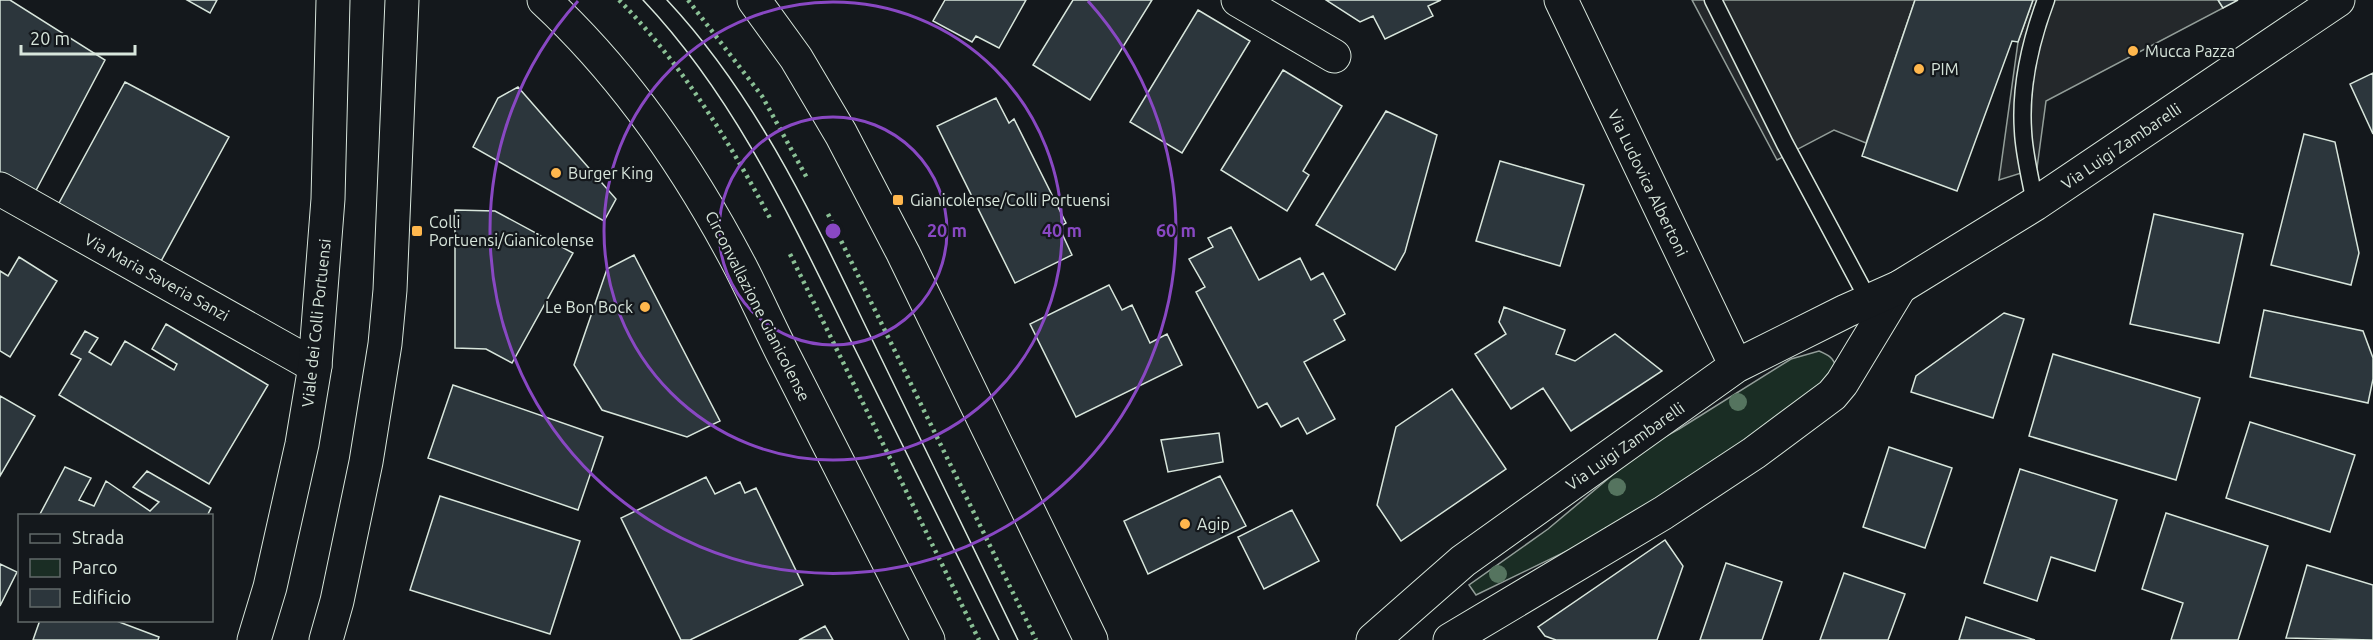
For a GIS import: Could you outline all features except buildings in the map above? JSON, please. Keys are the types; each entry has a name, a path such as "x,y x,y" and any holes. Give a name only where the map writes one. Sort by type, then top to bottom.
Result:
{"main road":[{"name":"Viale dei Colli Portuensi","path":"254,640 270,587 297,465 315,366 328,199 333,0"},
{"path":"326,640 337,601 366,462 385,344 390,290 402,0"},
{"name":"Circonvallazione Gianicolense","path":"544,0 576,30 622,81 698,191 740,267 928,640"},
{"path":"754,0 796,58 841,134 908,263 1091,640"},
{"path":"1238,0 1335,56"},
{"name":"Via Ludovica Albertoni","path":"1561,0 1736,366"},
{"name":"Via Luigi Zambarelli","path":"1373,640 1463,561 1736,366 1900,287 2035,204 2338,0"},
{"name":"Via Maria Saveria Sanzi","path":"0,189 315,366"},
{"name":"Via Luigi Zambarelli","path":"1450,640 1663,513 1754,453 1832,395 1842,383 1900,287"}],"lane":[{"path":"1713,0 1785,144 1858,306"},
{"path":"2035,204 2023,132 2022,102 2031,47 2046,0"}],"green space":[{"path":"1819,351 1830,357 1836,367 1827,383 1639,516 1476,595 1469,585 1548,529 1646,447 1791,359"}],"shaded area":[{"path":"1692,0 1915,0 1866,143 1834,130 1777,160"},
{"path":"2033,0 2218,0 2223,8 2046,101 2037,168 1999,180 2018,42"}],"tram line":[{"path":"643,0 676,37 705,76 733,117 782,202 999,640"},
{"path":"667,0 728,75 755,115 803,199 1018,640"}],"hedge":[{"path":"619,0 663,50 703,104 771,220"},
{"path":"688,0 762,96 807,178"},
{"path":"828,214 1036,640"},
{"path":"790,254 979,640"}],"place":[{"name":"Mucca Pazza","path":"2133,51"},
{"name":"PIM","path":"1919,69"},
{"name":"Burger King","path":"556,173"},
{"name":"Gianicolense/Colli Portuensi","path":"898,200"},
{"name":"Colli Portuensi/Gianicolense","path":"417,231"},
{"name":"Le Bon Bock","path":"645,307"},
{"name":"Agip","path":"1185,524"}]}
